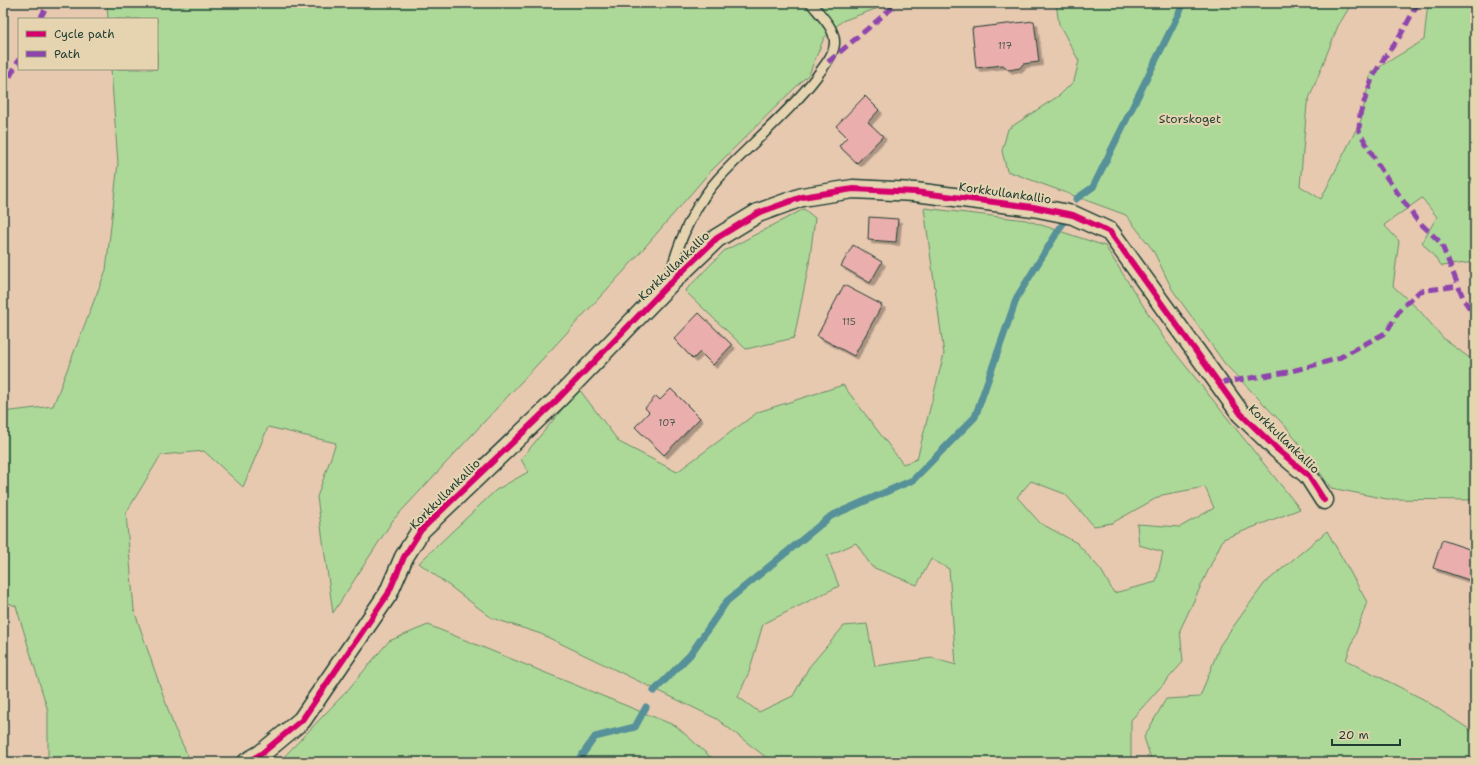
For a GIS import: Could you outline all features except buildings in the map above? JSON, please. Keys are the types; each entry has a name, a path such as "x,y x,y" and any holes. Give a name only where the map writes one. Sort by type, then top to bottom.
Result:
{"street":[{"name":"Korkkullankallio","path":"247,762 261,754 302,720 388,594 404,557 421,530 559,398 668,285 717,238 758,213 802,197 853,189 914,192 1033,207 1073,215 1110,232 1241,414 1278,449 1308,474 1324,500"}],"lane":[{"path":"668,285 677,249 690,218 717,180 802,96 828,62 834,47 834,32 811,3"}],"green space":[{"path":"107,3 883,3 878,8 842,21 824,38 809,74 708,174 625,270 393,520 333,613 317,497 336,443 268,427 243,487 204,451 161,455 126,513 134,610 174,727 191,762 48,762 48,711 16,606 3,601 3,412 53,406 106,270 118,163 111,70 158,70 158,18 108,18"},
{"name":"Storskoget","path":"1056,3 1352,3 1338,26 1307,104 1300,186 1321,199 1361,120 1371,72 1424,40 1428,3 1475,3 1475,262 1442,266 1422,242 1437,217 1422,198 1384,225 1399,241 1393,286 1419,310 1444,339 1475,362 1475,500 1387,499 1331,488 1289,430 1225,364 1172,289 1153,250 1126,215 1007,171 1002,151 1008,129 1060,95 1074,81 1079,61 1059,24"},
{"path":"924,208 1026,220 1105,246 1165,340 1300,509 1223,539 1180,630 1183,662 1131,720 1131,762 772,762 717,719 541,634 492,618 419,563 496,490 528,472 521,459 579,389 619,442 677,472 758,412 843,385 903,464 917,459 944,354","holes":["1031,481 1065,494 1094,526 1112,523 1162,495 1205,487 1214,508 1180,527 1137,524 1139,545 1163,552 1156,582 1114,593 1101,570 1077,543 1040,523 1017,497","856,543 872,567 917,585 931,559 949,569 956,665 932,658 875,666 867,624 844,626 809,667 793,696 759,712 738,697 749,672 763,624 839,586 827,556"]},
{"path":"804,209 815,218 809,264 794,338 746,349 685,291 724,251"},
{"path":"1327,531 1367,602 1346,660 1423,699 1475,733 1475,762 1152,762 1144,737 1166,699 1200,697 1220,645 1264,584"},
{"path":"428,625 676,726 716,762 279,762 346,692 389,641"}],"waterway":[{"path":"1076,199 1093,187 1184,3"},
{"path":"654,691 690,655 727,601 831,516 913,480 975,417 1017,297 1065,220"},
{"path":"577,762 595,737 635,727 646,707"}],"marked path":[{"path":"40,18 48,3"},
{"path":"828,62 898,3"},
{"path":"1418,3 1400,36 1380,64 1372,79 1360,114 1359,131 1380,168 1416,219 1441,243 1464,300 1475,316"},
{"path":"3,90 18,61"},
{"path":"1219,383 1288,372 1337,359 1387,332 1400,309 1420,291 1459,286"}],"cycle path":[{"path":"247,762 261,754 302,720 388,594 404,557 421,530 559,398 668,285 717,238 758,213 802,197 853,189 915,192 1033,207 1073,215 1110,232 1241,414 1277,449 1308,475 1324,500"}]}
